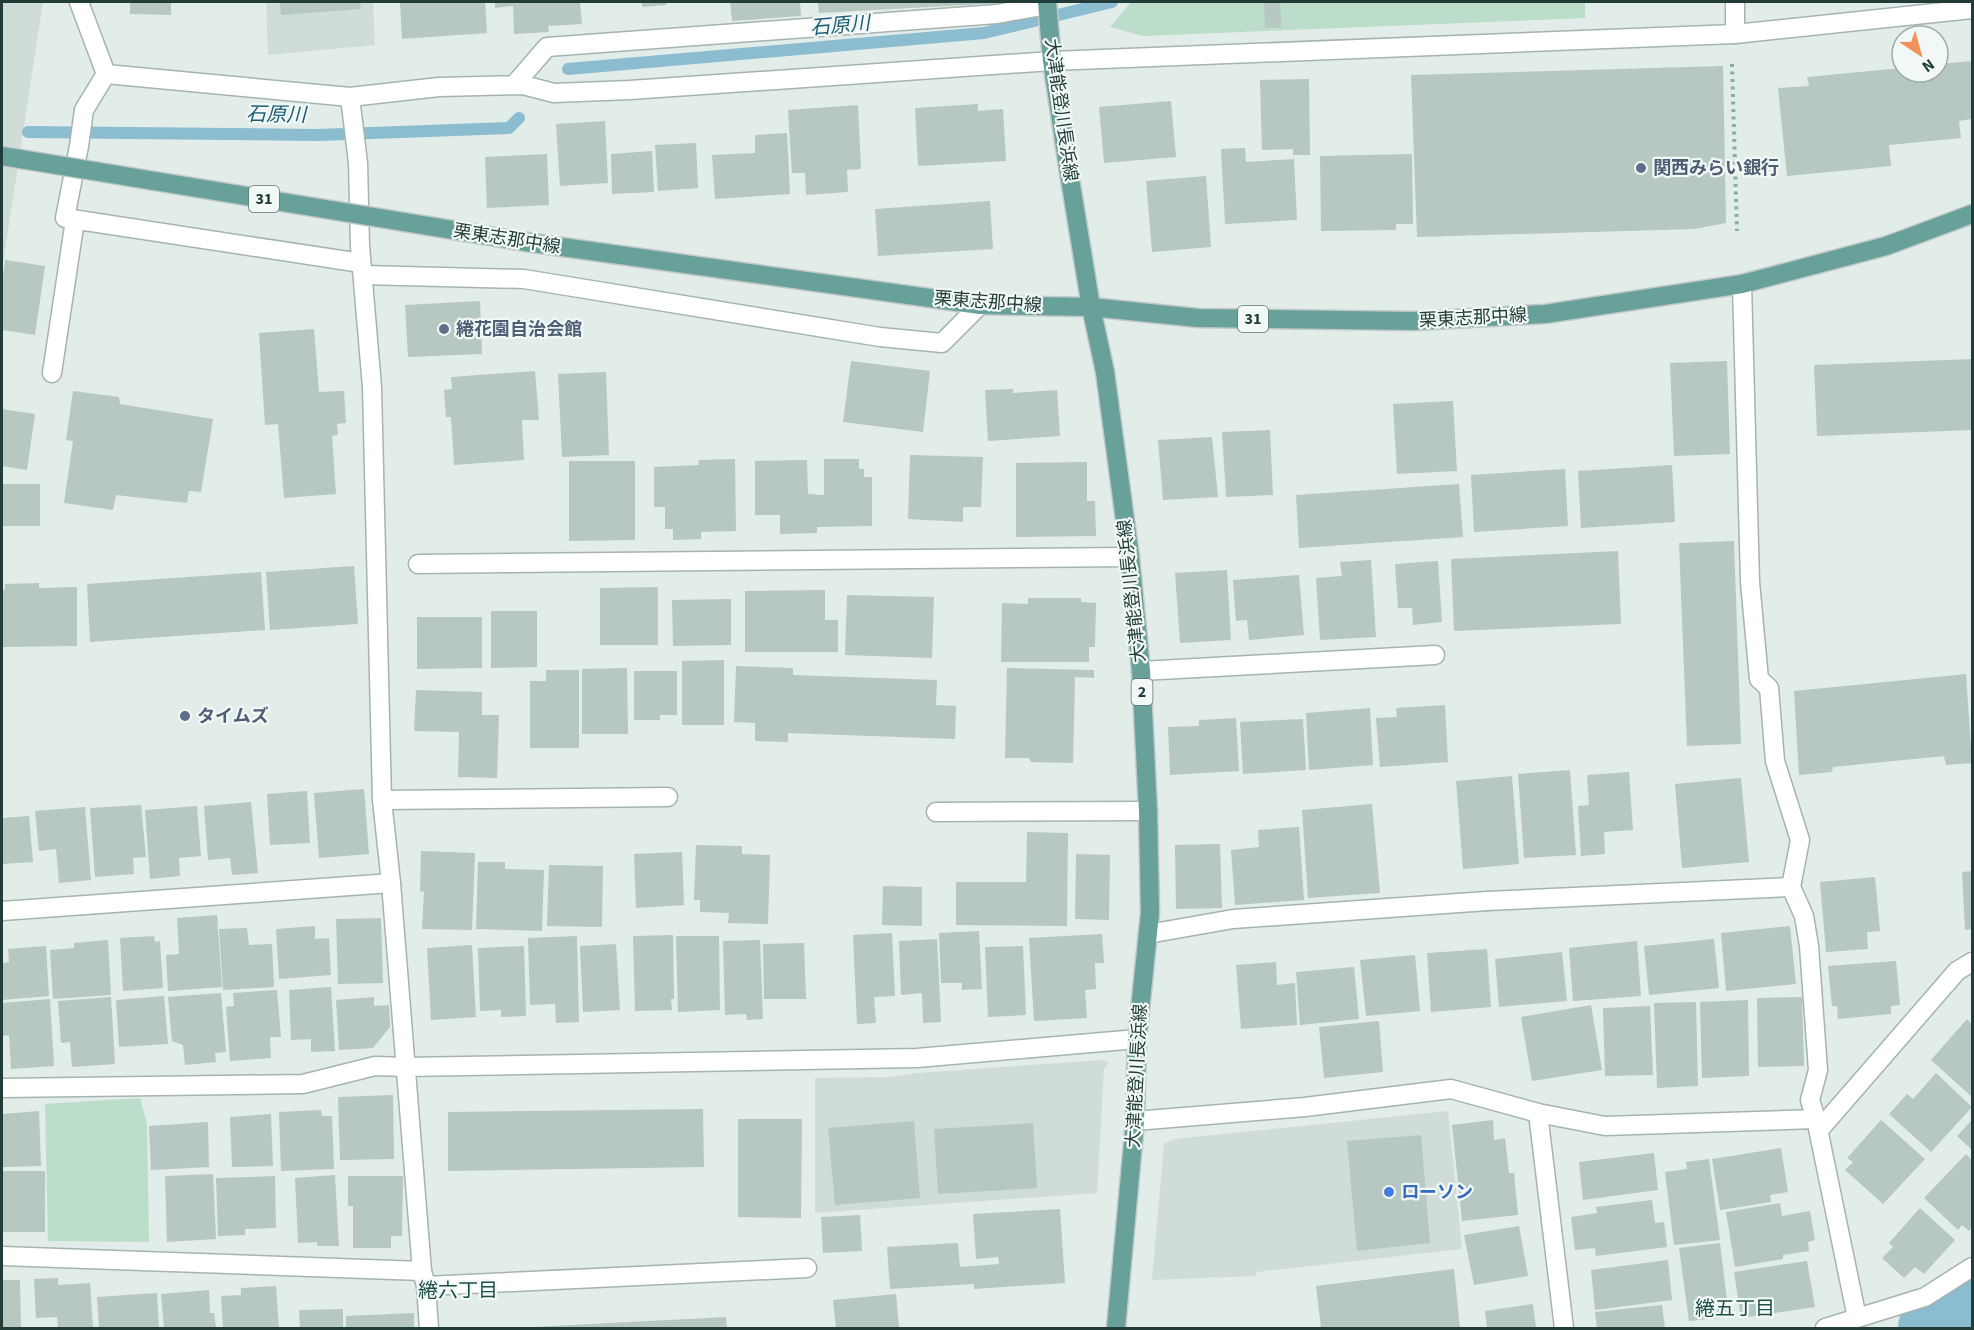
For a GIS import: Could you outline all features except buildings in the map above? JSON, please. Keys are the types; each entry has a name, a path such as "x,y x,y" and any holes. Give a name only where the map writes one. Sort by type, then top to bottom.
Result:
{"main road":[{"name":"大津能登川長浜線","path":"1047,3 1052,59 1091,307 1105,372 1130,557 1142,671 1150,913 1137,1039 1135,1121 1116,1329"},
{"name":"栗東志那中線","path":"2,156 526,242 980,305 1091,307 1198,318 1413,321 1545,314 1742,284 1886,246 1972,214"}],"street":[{"path":"79,2 106,74"},
{"path":"1735,2 1735,34"},
{"path":"514,85 547,47 997,14 1047,3"},
{"path":"106,74 350,97 439,87 523,84 554,93 630,90 1052,59 1735,34 1972,9"},
{"path":"106,74 84,110 65,218 362,269 524,279 880,337 942,343 980,305"},
{"path":"350,97 358,163 362,269 372,398 382,800 429,1329"},
{"path":"52,373 75,220"},
{"path":"1742,284 1750,582 1759,679 1769,688 1775,761 1800,840 1791,887 1804,916 1809,946 1818,1070 1810,1100 1857,1318"},
{"path":"418,564 1130,557"},
{"path":"1142,671 1436,655"},
{"path":"382,800 668,797"},
{"path":"936,812 1148,811"},
{"path":"2,911 391,883"},
{"path":"1148,934 1233,919 1487,901 1791,887"},
{"path":"1135,1121 1305,1107 1451,1089 1538,1113 1605,1126 1817,1125 1957,971 1972,962"},
{"path":"2,1088 303,1084 375,1066 405,1068 917,1058 1137,1039"},
{"path":"1538,1113 1564,1329"},
{"path":"2,1256 424,1279 807,1268"},
{"path":"1825,1329 1925,1298 1972,1267"}],"path":[{"path":"1731,54 1737,231"}],"shaded area":[{"path":"2,2 43,2 2,270"},
{"path":"266,2 373,2 375,45 268,55"},
{"path":"1103,1060 1109,1062 1104,1069 1097,1193 815,1213 815,1078 888,1077"},
{"path":"1448,1111 1462,1249 1256,1272 1256,1276 1152,1280 1164,1144 1174,1139"}],"green space":[{"path":"1131,2 1585,2 1585,18 1143,36 1110,27"},
{"path":"140,1098 147,1124 149,1242 48,1241 45,1104"}],"waterway":[{"name":"石原川","path":"568,69 984,33 1112,2"},
{"name":"石原川","path":"28,132 318,135 509,128 519,118"},
{"path":"1935,1328 1961,1316 1972,1307"}],"place":[{"name":"関西みらい銀行","path":"1641,168"},
{"name":"綣花園自治会館","path":"444,329"},
{"name":"タイムズ","path":"185,716"},
{"name":"ローソン","path":"1389,1192"}],"district":[{"name":"綣六丁目","path":"458,1291"},
{"name":"綣五丁目","path":"1735,1309"}]}
